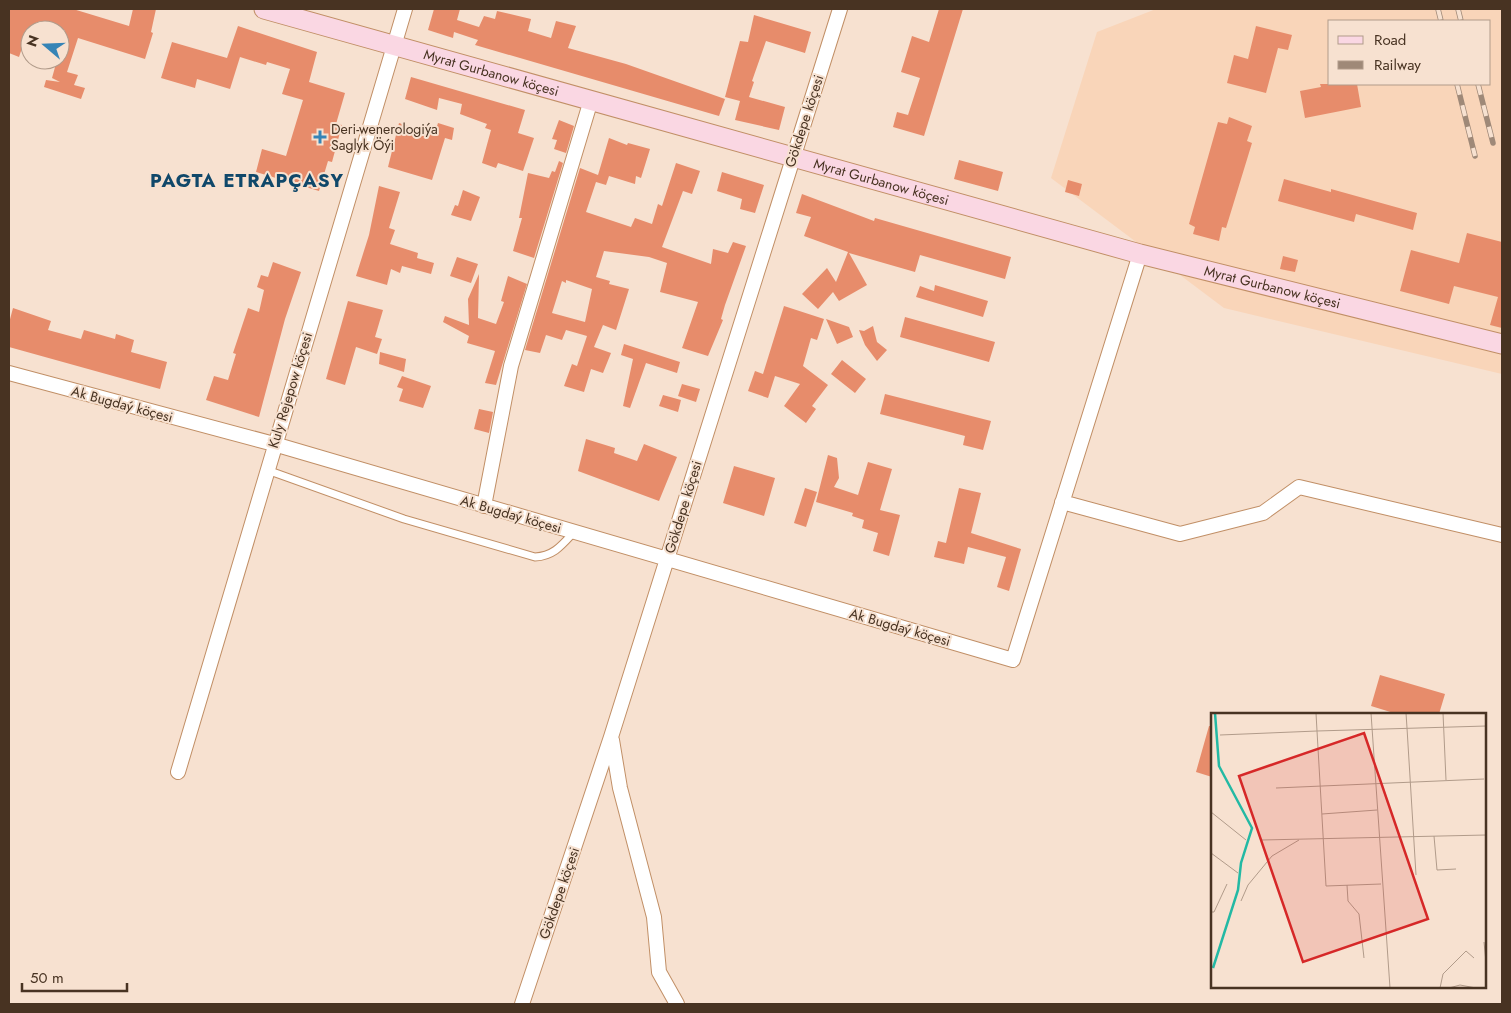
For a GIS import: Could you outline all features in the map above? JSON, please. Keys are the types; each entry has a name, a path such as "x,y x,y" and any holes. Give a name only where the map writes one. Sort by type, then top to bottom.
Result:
{"street":[{"name":"Myrat Gurbanow köçesi","path":"264,9 1140,254 1502,344"},
{"name":"Kuly Rejepow köçesi","path":"178,772 266,470 405,9"},
{"name":"Gökdepe köçesi","path":"522,1004 612,737 840,9"},
{"path":"484,506 511,366 591,100"},
{"path":"1140,254 1062,502 1180,534 1263,513 1299,487 1502,535"},
{"name":"Ak Bugdaý köçesi","path":"9,373 274,444 1012,660 1062,502"},
{"path":"612,737 620,788 654,917 658,972 677,1004"}],"lane":[{"path":"266,470 404,519 535,557 545,557 556,551 574,532"}],"shaded area":[{"path":"1156,9 1502,9 1502,374 1224,308 1051,178 1097,32"}],"building":[{"path":"9,9 73,9 129,26 133,9 156,9 151,32 153,33 145,59 78,38 70,63 70,20 20,20 19,57 9,53"},
{"path":"434,9 460,9 457,20 479,27 484,16 495,19 497,11 531,19 528,31 551,38 556,21 576,26 568,48 626,64 725,99 719,116 475,45 478,40 454,32 453,38 428,30"},
{"path":"939,9 963,9 924,136 893,127 897,112 908,115 920,78 901,72 912,36 929,42"},
{"path":"754,15 811,32 805,53 766,41 752,81 754,82 749,97 785,107 779,130 735,120 740,101 725,97 740,41 748,42"},
{"path":"238,26 317,52 309,82 345,93 336,124 342,125 332,162 328,161 319,191 256,172 262,149 286,156 303,100 282,94 290,69 267,62 266,65 240,57 230,89 197,79 195,88 161,78 172,42 227,58"},
{"path":"1256,26 1292,35 1288,50 1278,48 1266,93 1227,83 1234,55 1248,59"},
{"path":"54,70 68,70 67,72 78,75 74,85 85,88 81,99 44,87 46,80 60,82 52,78"},
{"path":"411,77 525,110 518,133 534,138 523,171 498,163 496,168 482,163 491,130 485,128 487,124 460,114 462,104 439,98 437,110 405,99"},
{"path":"1320,84 1357,85 1361,107 1305,118 1300,91 1321,87"},
{"path":"1229,117 1252,126 1247,141 1252,143 1226,228 1222,227 1219,241 1193,234 1195,227 1189,224 1218,122 1227,124"},
{"path":"559,120 574,126 566,153 554,149 557,140 552,139"},
{"path":"399,123 434,135 438,123 454,128 452,140 445,138 432,180 388,167"},
{"path":"609,138 627,145 628,143 650,149 641,178 636,176 635,184 609,176 606,185 596,182 586,212 631,227 635,218 652,224 658,204 662,206 676,163 700,171 692,194 683,191 662,247 711,264 713,249 728,253 733,242 746,246 725,305 721,319 723,320 708,356 682,348 698,302 660,292 667,263 649,257 604,251 596,277 610,281 609,284 629,289 616,330 603,325 594,347 611,353 603,373 591,369 584,392 564,386 572,364 577,366 587,336 566,330 562,340 546,335 540,353 525,350 580,168 598,175","holes":["566,280 592,289 585,322 552,313 562,281 566,283"]},
{"path":"959,160 1003,172 998,191 954,179"},
{"path":"559,161 563,163 534,258 513,251 522,218 519,218 528,173 549,178 552,171 555,172"},
{"path":"722,172 764,185 755,213 740,209 742,199 717,191"},
{"path":"1284,179 1331,192 1331,189 1417,213 1413,230 1356,214 1354,222 1278,201"},
{"path":"1068,180 1082,184 1079,196 1065,192"},
{"path":"379,186 400,192 389,228 395,230 390,244 418,253 417,258 434,263 431,274 402,266 400,273 391,269 387,285 356,276 369,235"},
{"path":"463,190 480,197 471,221 451,215 455,205 458,206"},
{"path":"802,194 874,221 875,218 1011,257 1005,279 920,255 915,272 849,253 867,285 839,301 833,292 818,309 802,294 827,268 836,282 848,252 804,236 811,217 796,213"},
{"path":"1467,233 1502,242 1502,328 1490,325 1498,297 1454,286 1449,304 1400,291 1411,250 1459,263"},
{"path":"1283,256 1298,260 1295,272 1280,269"},
{"path":"457,257 478,264 471,283 450,276"},
{"path":"273,262 301,272 285,319 259,417 206,400 214,376 228,380 236,354 233,353 248,308 259,312 264,290 257,287 261,275 268,277"},
{"path":"479,274 478,318 496,324 504,302 501,301 508,276 527,284 496,385 485,383 495,351 467,343 469,336 443,322 445,316 469,325 468,299"},
{"path":"935,285 988,301 983,317 916,297 920,286 934,291"},
{"path":"348,301 383,310 375,337 382,339 377,354 356,347 345,385 326,379"},
{"path":"784,306 824,319 817,340 811,338 803,366 828,385 812,406 816,409 806,423 784,406 800,384 775,376 768,398 748,391 755,371 763,374"},
{"path":"13,308 51,321 48,330 81,339 84,330 115,339 116,334 134,340 131,352 167,362 160,389 9,347 9,323"},
{"path":"905,317 995,342 989,362 900,337"},
{"path":"826,319 849,327 853,337 837,344"},
{"path":"873,326 877,342 887,350 877,361 865,345 859,330 864,331"},
{"path":"624,344 680,362 677,373 646,363 630,408 623,406 633,359 621,355"},
{"path":"380,352 406,359 404,372 379,364"},
{"path":"842,360 866,379 855,393 831,374"},
{"path":"402,376 431,386 423,408 399,401 403,389 397,387"},
{"path":"682,384 700,389 696,402 678,396"},
{"path":"885,394 991,421 983,450 963,445 965,436 880,414"},
{"path":"663,395 681,400 678,412 659,406"},
{"path":"479,409 493,412 489,433 474,429"},
{"path":"586,439 615,448 614,453 637,461 644,444 677,457 659,501 578,471"},
{"path":"828,455 837,458 839,478 834,487 858,495 868,462 892,469 880,510 900,515 889,556 873,551 878,533 862,528 864,520 852,516 853,513 816,502"},
{"path":"734,466 775,478 764,516 723,503"},
{"path":"805,488 817,492 806,527 794,523"},
{"path":"959,488 981,493 971,533 1021,549 1009,591 997,587 1006,557 968,547 964,564 934,557 938,541 946,543"},
{"path":"1380,675 1445,694 1439,713 1394,713 1371,706"},
{"path":"1209,726 1211,726 1211,777 1196,772"}],"railway":[{"path":"1438,9 1441,20"},
{"path":"1458,9 1461,20"},
{"path":"1457,85 1475,156"},
{"path":"1478,85 1493,143"}],"place":[{"name":"Deri-wenerologiýa Saglyk Öýi","path":"320,137"}],"district":[{"name":"PAGTA ETRAPÇASY","path":"247,180"}]}
